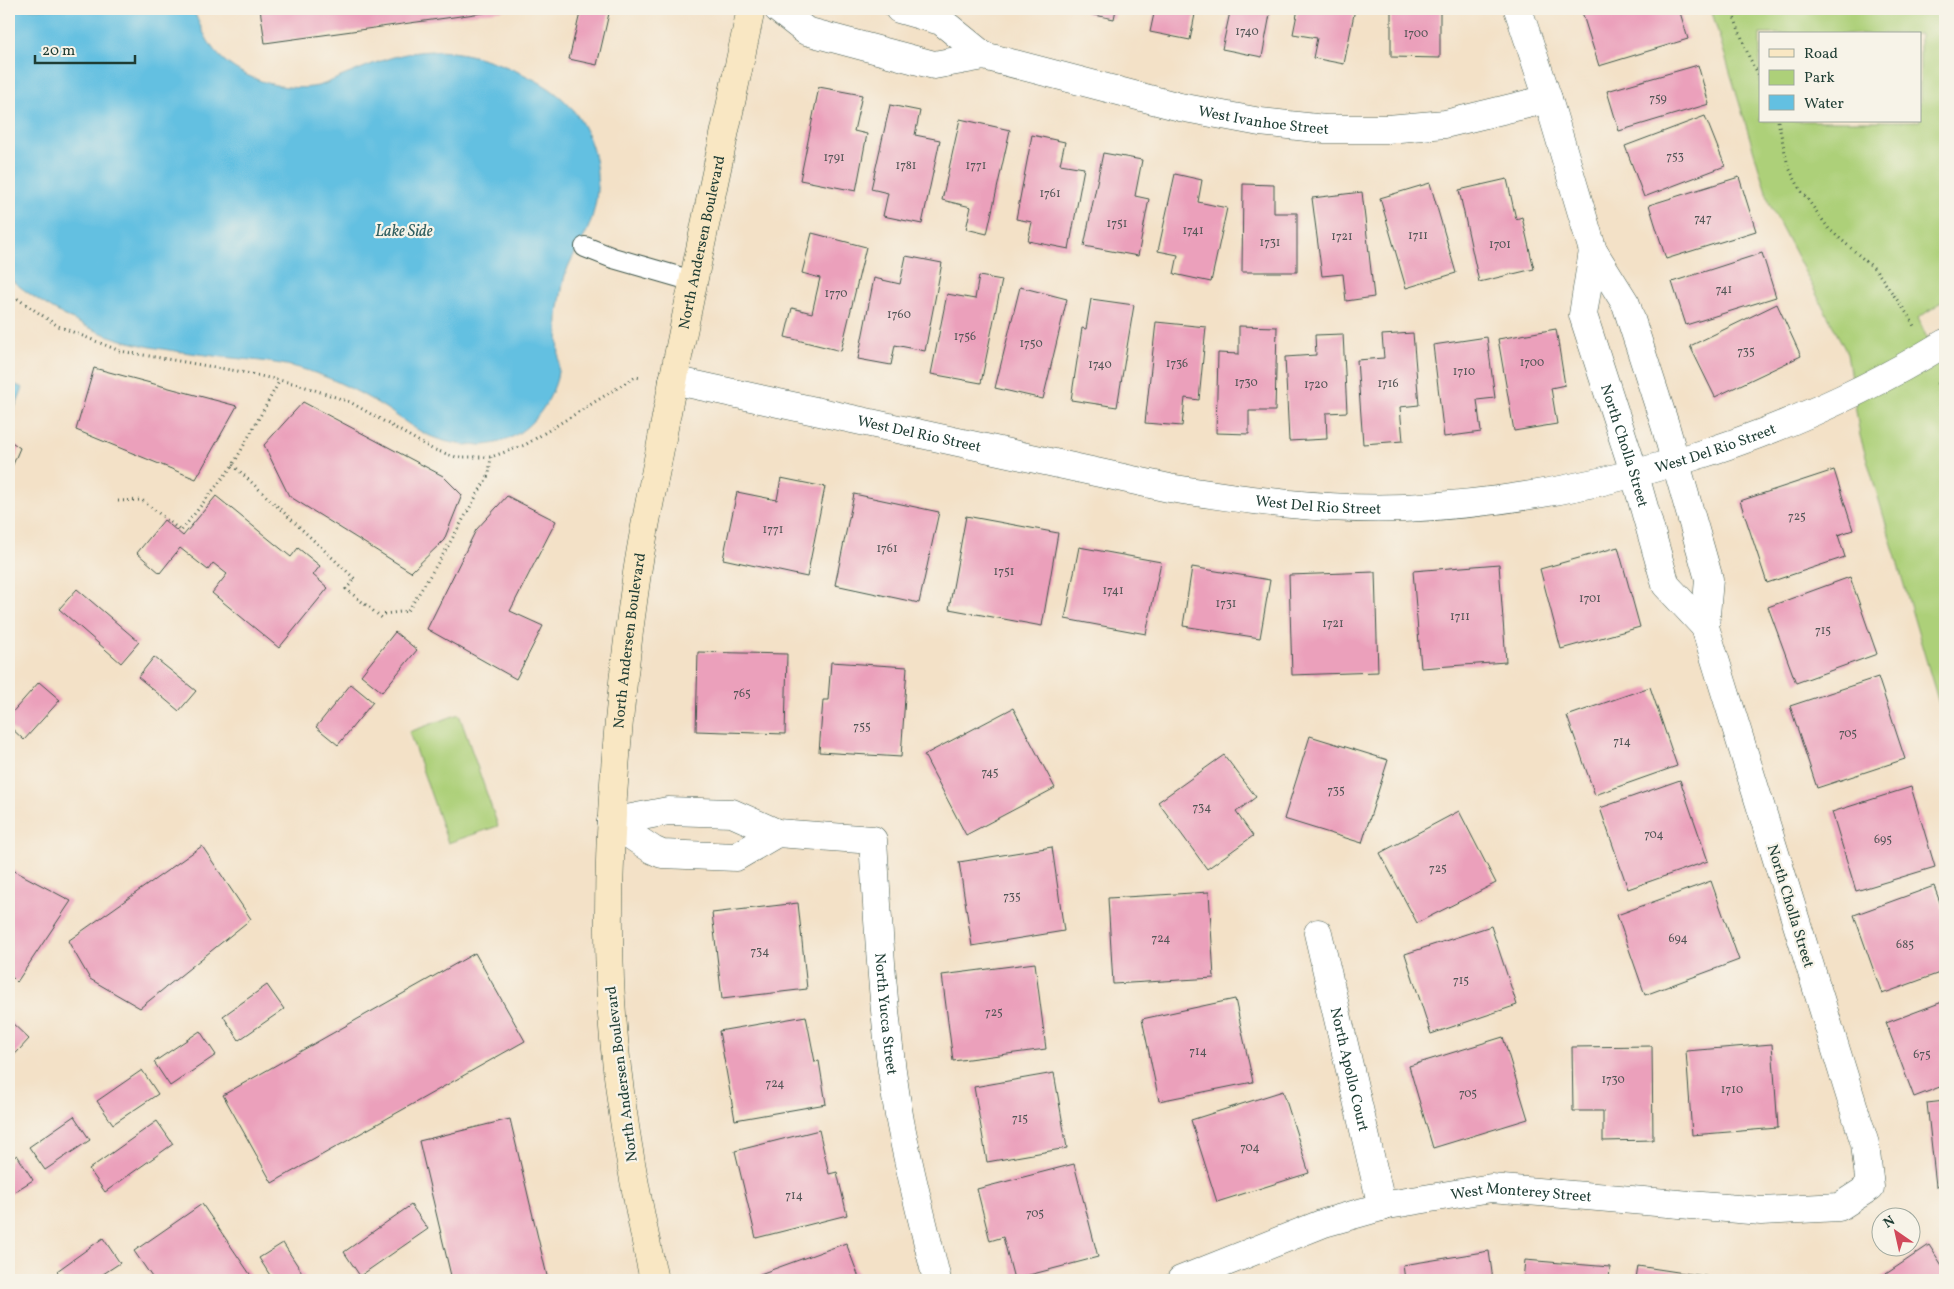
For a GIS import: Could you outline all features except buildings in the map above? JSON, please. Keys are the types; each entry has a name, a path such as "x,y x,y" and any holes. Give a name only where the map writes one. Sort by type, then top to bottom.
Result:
{"street":[{"name":"North Andersen Boulevard","path":"654,1280 635,1189 617,1065 610,979 611,822 622,684 636,576 693,281 751,9"},
{"name":"West Ivanhoe Street","path":"778,9 806,31 934,65 984,56 1180,107 1260,122 1325,129 1388,129 1445,124 1548,99"},
{"name":"West Ivanhoe Street","path":"899,9 942,21 984,56"},
{"name":"North Cholla Street","path":"1518,9 1548,99 1593,251 1626,304 1665,425 1709,579 1705,627 1865,1144 1870,1187"},
{"name":"North Cholla Street","path":"1593,251 1583,315 1634,472 1666,585 1705,627"},
{"name":"West Del Rio Street","path":"673,380 1170,488 1246,500 1328,507 1402,508 1474,503 1582,485 1717,449 1792,421 1874,384 1936,348"},
{"name":"North Yucca Street","path":"611,822 668,811 732,813 777,833 873,840 881,969 900,1120 937,1280"},
{"path":"611,822 652,850 662,854 736,857 777,833"},
{"name":"North Apollo Court","path":"1318,933 1382,1207"},
{"name":"West Monterey Street","path":"1181,1280 1324,1223 1382,1207 1491,1188 1761,1211 1839,1207 1870,1187"}],"lane":[{"path":"585,247 613,258 693,281"}],"path":[{"path":"1731,9 1749,57 1759,75"},
{"path":"1778,122 1788,166 1800,189 1829,229 1876,270 1910,318 1936,348 1937,385 1945,396"},
{"path":"9,293 58,326 120,351 237,371 297,384 350,402 432,449 456,457 491,457 525,445 635,377 673,380"},
{"path":"118,502 142,500 181,531 233,466 280,380"},
{"path":"233,466 355,579 346,589 383,616 408,611 489,474 491,457"}],"green space":[{"path":"1711,9 1945,9 1945,300 1918,318 1945,378 1945,724 1860,436 1847,353 1770,205"},
{"path":"459,714 498,826 448,843 409,732"}],"water":[{"name":"Lake Side","path":"9,9 193,9 202,30 214,50 223,60 248,76 276,85 305,88 318,86 390,58 406,54 438,51 469,55 500,64 550,89 575,112 586,132 594,155 597,190 590,224 564,277 558,317 559,363 557,378 551,395 541,411 522,431 504,440 483,445 451,443 423,433 371,399 321,375 286,365 142,345 101,333 36,299 9,278"},
{"path":"9,382 23,388 13,412 9,411"}]}
